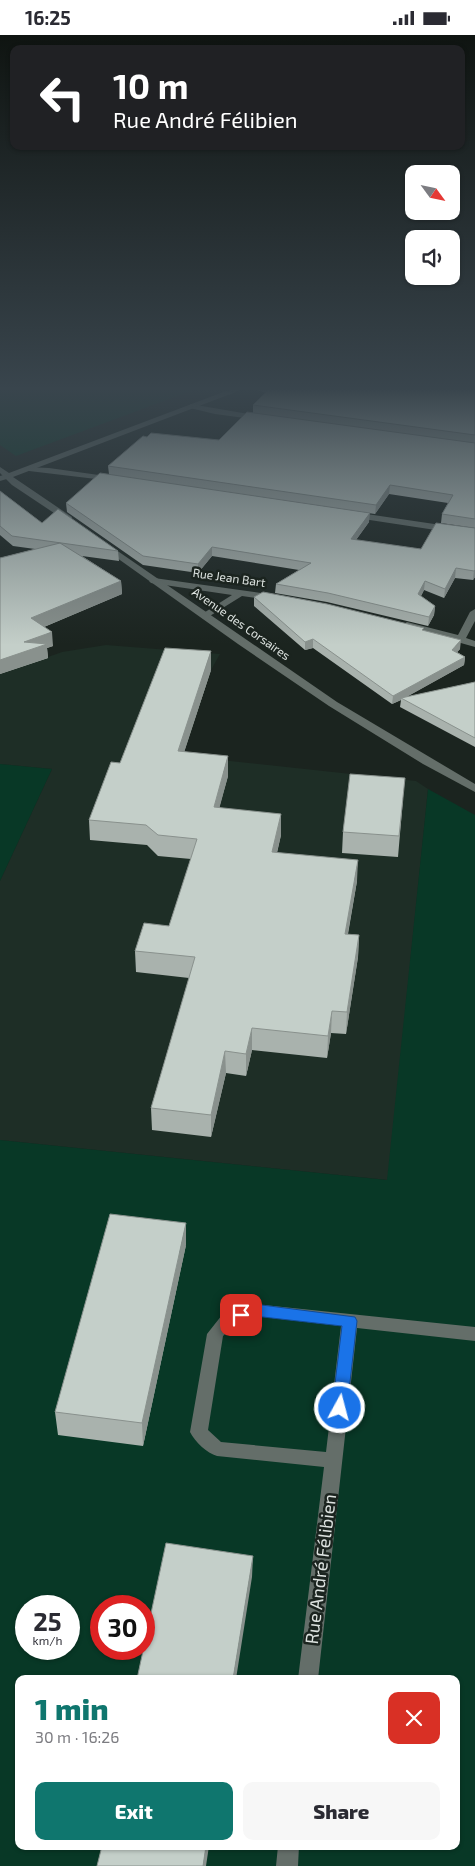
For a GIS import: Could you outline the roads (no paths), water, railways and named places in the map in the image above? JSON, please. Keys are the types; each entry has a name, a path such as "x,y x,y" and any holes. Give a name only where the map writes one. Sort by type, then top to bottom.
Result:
{"street":[{"path":"73,473 126,481"},
{"path":"4,477 74,523"},
{"path":"339,513 475,533"},
{"name":"Avenue des Corsaires","path":"98,540 326,700 414,756 475,789"},
{"name":"Rue Jean Bart","path":"154,581 289,600"},
{"path":"205,616 242,592"},
{"path":"460,639 474,616"},
{"path":"401,624 460,639 475,645"},
{"path":"334,1460 217,1449 199,1432 215,1334 228,1320 254,1310 475,1334"},
{"name":"Rue André Félibien","path":"308,1675 350,1321"},
{"path":"287,1866 289,1850"}]}
